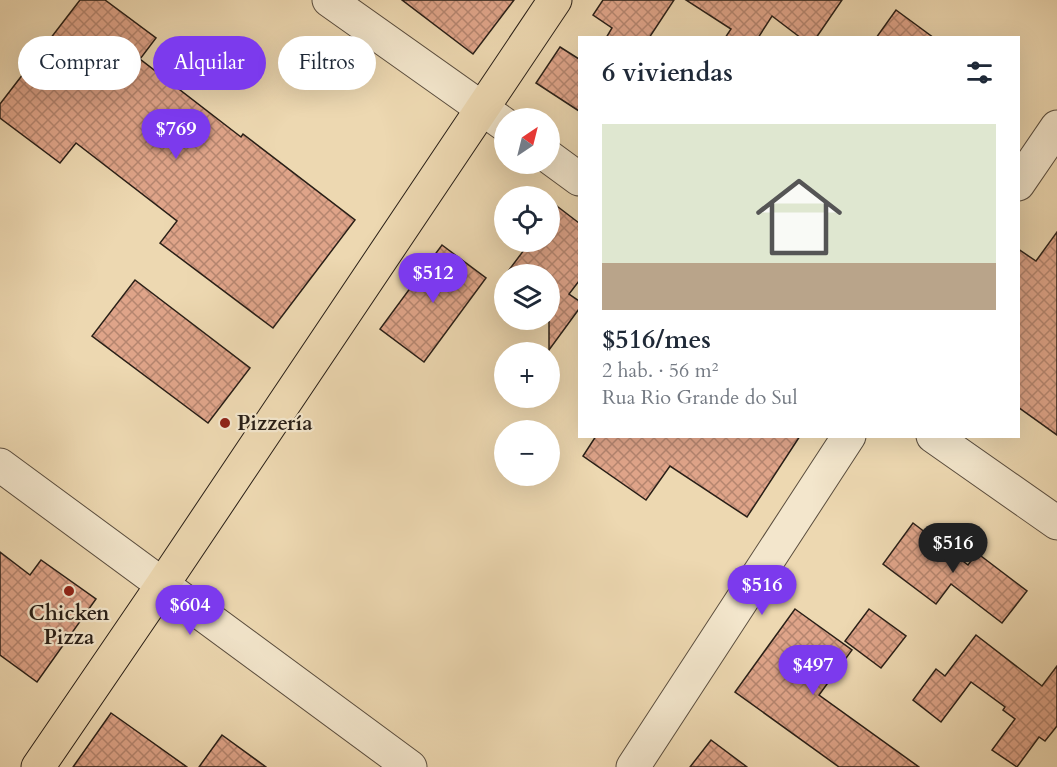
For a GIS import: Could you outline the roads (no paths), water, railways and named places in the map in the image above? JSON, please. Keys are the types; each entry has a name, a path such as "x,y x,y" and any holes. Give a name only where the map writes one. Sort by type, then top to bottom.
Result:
{"main road":[{"path":"38,767 163,584 493,117 555,0"}],"street":[{"path":"329,0 493,117"},
{"path":"1020,181 1057,127"},
{"path":"560,165 578,178"},
{"path":"633,767 848,438"},
{"path":"936,438 1057,523"},
{"path":"0,465 410,767"}],"place":[{"name":"Pizzería","path":"225,423"},
{"name":"Chicken Pizza","path":"69,591"}]}
